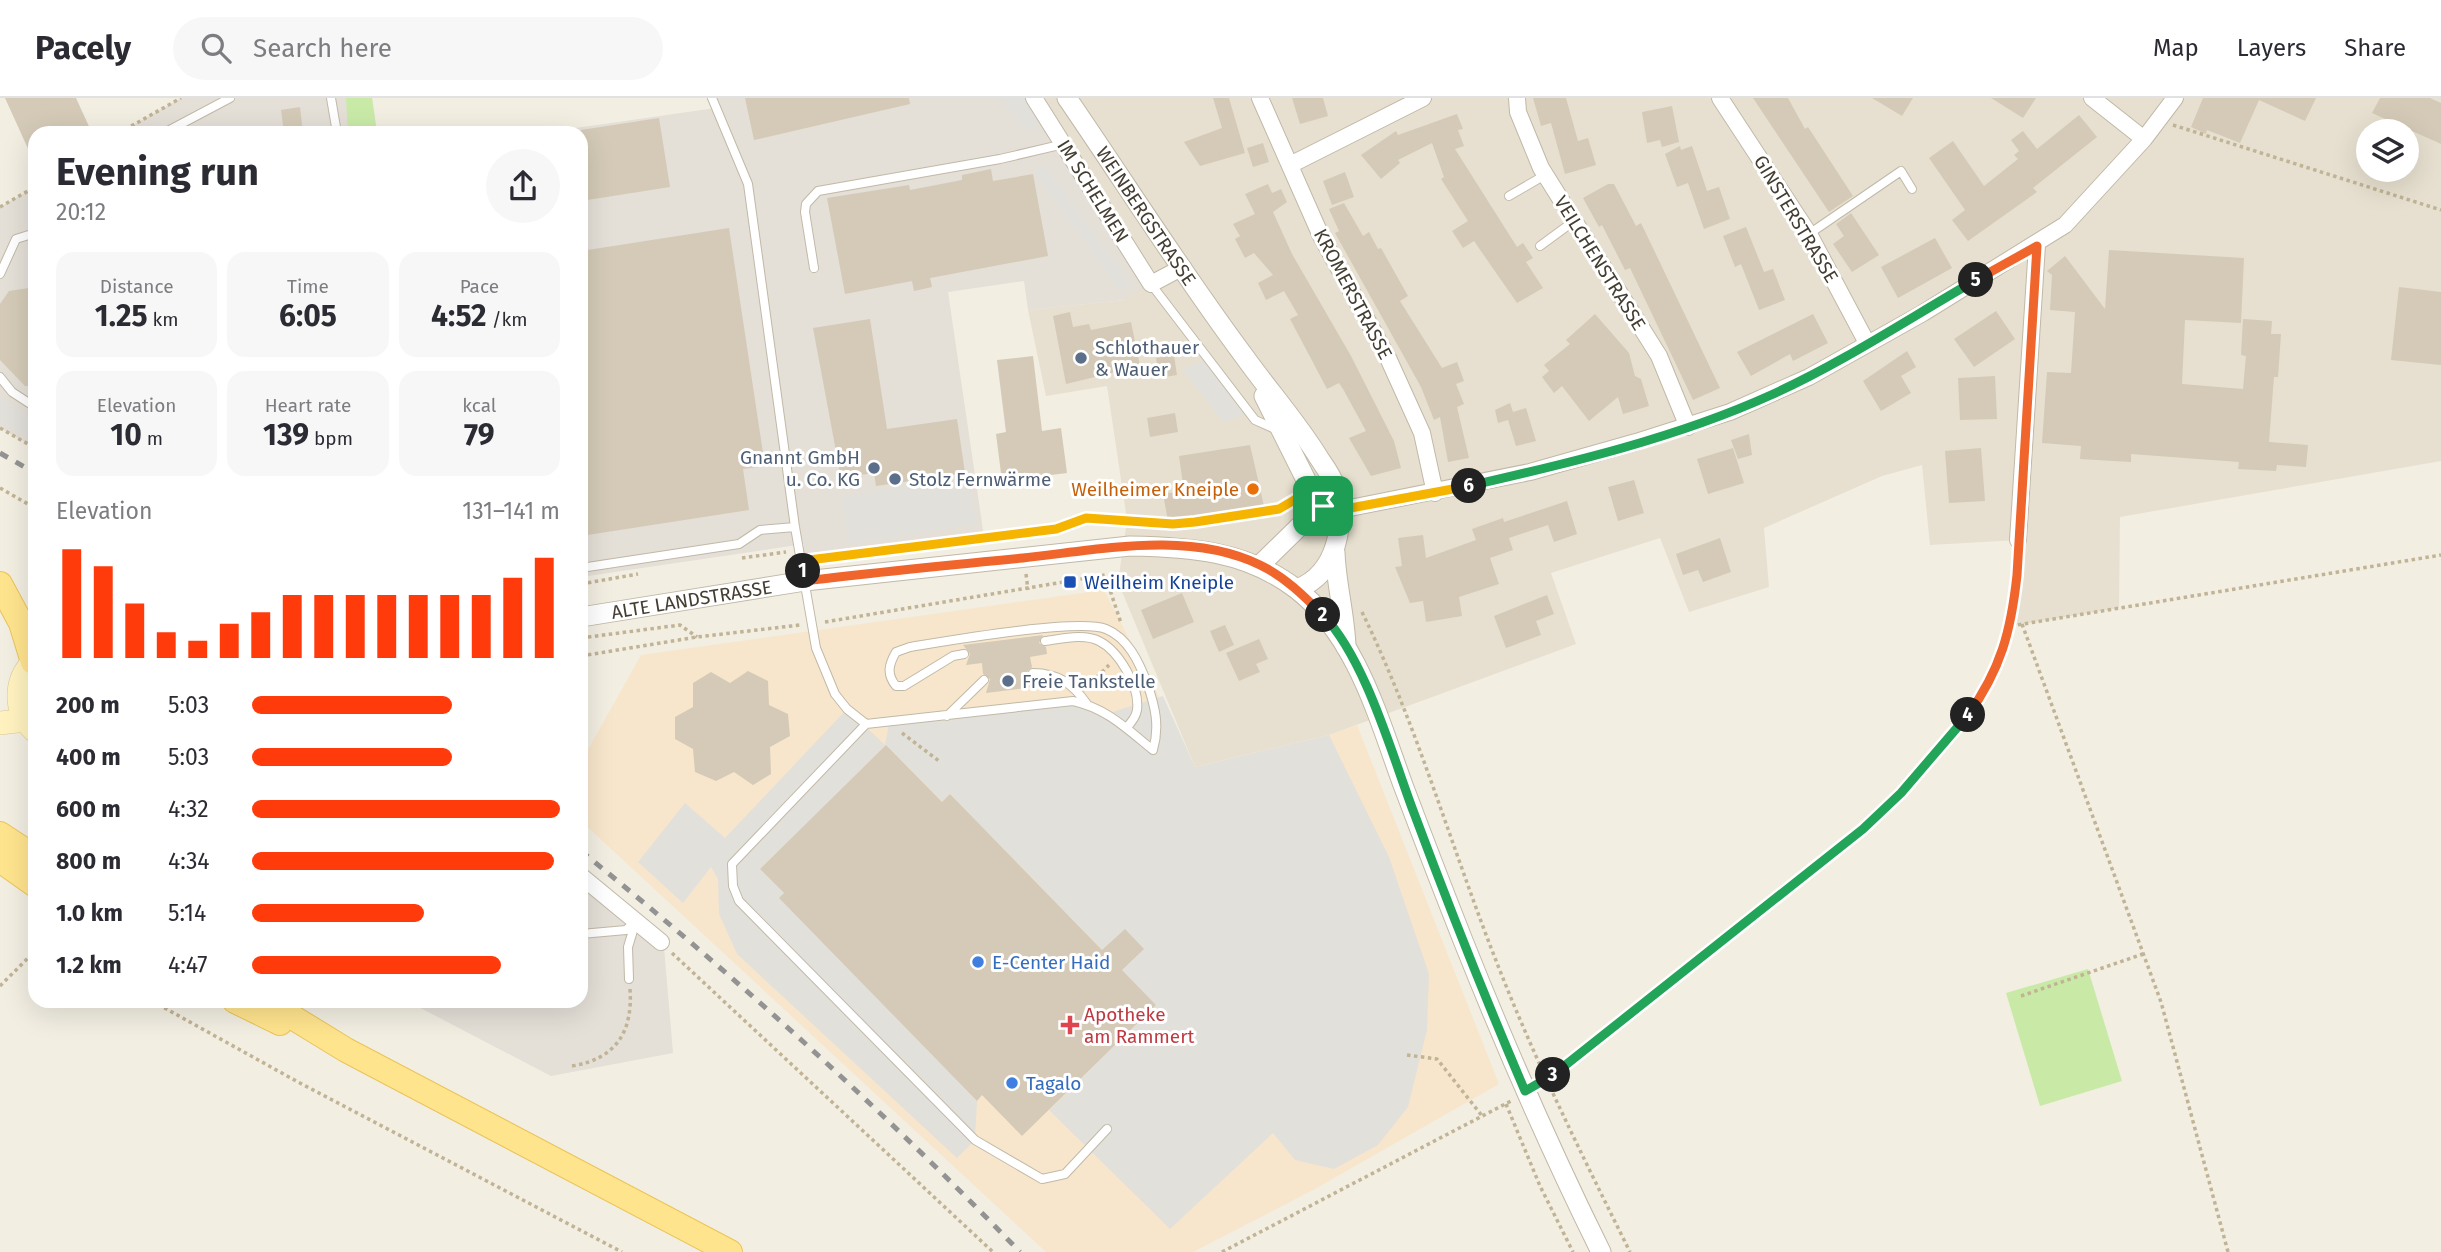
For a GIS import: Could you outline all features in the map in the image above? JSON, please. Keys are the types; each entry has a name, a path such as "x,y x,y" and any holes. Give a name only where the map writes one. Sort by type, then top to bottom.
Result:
{"main road":[{"path":"0,583 28,608"},
{"path":"0,583 21,623 28,643"},
{"path":"28,669 9,694 19,702 28,722"},
{"path":"0,723 28,726"},
{"path":"0,834 28,852"},
{"path":"0,860 28,880"},
{"path":"251,1008 346,1050 730,1252"},
{"path":"278,1008 346,1050"}],"street":[{"name":"IM SCHELMEN","path":"1034,98 1152,284"},
{"name":"WEINBERGSTRASSE","path":"1068,98 1245,358"},
{"name":"KROMERSTRASSE","path":"1260,98 1292,164 1321,236 1388,358 1422,433 1435,493"},
{"path":"1292,164 1423,98"},
{"name":"VEILCHENSTRASSE","path":"1517,98 1518,112 1545,175 1659,356 1688,427"},
{"name":"GINSTERSTRASSE","path":"1720,98 1809,234 1867,343"},
{"path":"2092,98 2144,139"},
{"path":"1260,565 1304,522 1340,510 1531,472 1688,427 1771,395 2037,246 2065,225 2144,139 2175,98"},
{"path":"2018,540 2037,246"},
{"path":"1152,284 1184,267"},
{"path":"1245,358 1311,490 1323,506 1340,510"},
{"path":"1245,358 1302,429 1334,483 1340,510 1335,548 1336,582 1345,617 1346,648 1370,698 1525,1091 1601,1252"},
{"path":"1304,522 1311,490"},
{"name":"ALTE LANDSTRASSE","path":"588,616 805,581 1130,546 1214,551 1260,565 1297,589 1329,622 1346,648"},
{"path":"1297,589 1312,583 1324,572 1335,548"},
{"path":"588,882 661,942"}],"lane":[{"path":"177,126 230,98"},
{"path":"331,98 336,126"},
{"path":"712,98 748,184 811,624 824,674 847,709 866,724 1073,701 1108,713 1153,750 1158,733 1156,709 1140,665 1128,645 1109,630 1098,627 991,635 910,646 896,652 889,668 890,676 896,686 904,685 953,656 964,654"},
{"path":"814,268 805,212 806,204 818,191 1000,159 1063,144"},
{"path":"1809,234 1901,171 1912,189"},
{"path":"1509,196 1545,175"},
{"path":"1540,246 1574,221"},
{"path":"0,274 16,239 28,235"},
{"name":"IM SCHELMEN","path":"1152,284 1255,420 1283,433"},
{"path":"0,377 12,392 28,402"},
{"path":"588,567 739,544 760,530 795,527"},
{"path":"1045,641 1074,638 1098,640 1118,656 1135,695 1137,710 1126,728"},
{"path":"1033,673 1050,673 1066,681 1087,704"},
{"path":"947,716 984,680"},
{"path":"866,724 732,864 733,886 739,901 975,1140 1042,1179 1065,1174 1107,1129"},
{"path":"588,933 626,930 636,921"},
{"path":"629,979 628,947 636,921"}],"path":[{"path":"131,126 181,98"},
{"path":"2158,121 2441,210"},
{"path":"0,207 28,191"},
{"path":"0,428 28,444"},
{"path":"0,488 28,504"},
{"path":"801,561 1045,531 1086,518 1173,524 1195,522 1279,509 1311,490"},
{"path":"1222,1252 1483,1117 1546,1080 1828,858 1892,802 1970,712 1998,664 2011,626 2018,540"},
{"path":"2011,626 2441,555"},
{"path":"588,655 697,637 811,624 1085,579"},
{"path":"1362,610 1410,728 1496,961 1546,1080 1630,1252"},
{"path":"2022,624 2161,1002 2228,1252"},
{"path":"588,637 680,625 697,637"},
{"path":"889,723 939,761"},
{"path":"661,942 993,1252"},
{"path":"2021,996 2143,954"},
{"path":"0,986 28,958"},
{"path":"572,1066 590,1063 608,1054 626,1029 631,1006 629,979"},
{"path":"165,1008 298,1082 622,1252"},
{"path":"1407,1055 1437,1059 1448,1069 1483,1117"},
{"path":"1506,1104 1540,1186 1573,1252"}],"shaded area":[{"path":"181,98 372,98 376,126 131,126"},
{"path":"712,98 1034,98 1151,284 1125,300 1028,310 1024,281 948,292 984,537 801,561 804,544 588,576 588,126 716,108"},
{"path":"1000,98 1034,98 1048,119 1027,132"},
{"path":"1034,98 2441,98 2441,461 2120,517 2119,608 2011,626 2018,540 1930,545 1922,465 1882,476 1764,528 1769,587 1689,612 1660,538 1551,573 1576,644 1329,735 1195,767 1118,582 1127,520 1107,386 1046,396 1028,310 1125,300"},
{"path":"1045,165 1130,283 1120,291 1034,172"},
{"path":"28,191 28,444 0,428 0,207"},
{"path":"1208,358 1249,412 1224,423 1182,370"},
{"path":"0,398 28,416 28,438 0,421"},
{"path":"968,476 977,524 849,544 842,497"},
{"path":"1104,590 1195,767 1329,735 1357,725 1499,1084 1313,1190 1193,1252 1046,1252 588,827 588,750 641,655"},
{"path":"1163,696 1195,767 1329,735 1389,857 1429,974 1427,1030 1408,1107 1378,1145 1334,1169 1295,1160 1273,1133 1170,1229 1049,1110 1156,1005 950,794 942,802 886,745 760,869 784,893 780,898 977,1101 975,1140 957,1158 737,954 719,914 718,879 711,867 683,903 638,862 685,803 725,838 847,709 885,745 889,723 1073,701 1109,713"},
{"path":"588,888 664,948 673,1053 551,1076 420,1008 588,1008"}],"green space":[{"path":"346,98 372,98 376,126 348,126"},
{"path":"2088,969 2122,1081 2040,1106 2006,993"}],"building":[{"path":"5,98 76,98 89,126 28,126 28,149"},
{"path":"745,98 909,98 910,104 754,140"},
{"path":"1213,98 1229,98 1245,153 1200,166 1184,142 1222,128"},
{"path":"1292,98 1323,98 1328,116 1300,124"},
{"path":"1533,98 1566,98 1578,141 1588,138 1596,165 1565,174 1551,123 1541,126"},
{"path":"1753,98 1788,98 1805,129 1808,127 1853,196 1829,212"},
{"path":"1872,98 1913,98 1902,116"},
{"path":"1991,98 2036,98 2023,118"},
{"path":"2203,98 2316,98 2305,121 2259,100 2240,143 2207,130 2206,134 2191,127"},
{"path":"2380,98 2430,98 2441,103 2441,144 2419,134 2419,119 2385,119 2372,113"},
{"path":"1672,106 1679,142 1662,147 1660,140 1647,143 1642,112"},
{"path":"300,107 302,126 283,126 281,110"},
{"path":"1457,114 1463,129 1458,130 1464,146 1455,149 1517,247 1523,243 1533,258 1526,262 1543,288 1517,303 1474,241 1463,248 1452,231 1468,221 1441,179 1444,177 1432,143 1398,160 1400,163 1381,179 1361,155 1396,131 1398,135"},
{"path":"2079,115 2097,137 2033,188 2037,192 1968,241 1952,220 1965,210 1929,158 1953,141 1984,186 2018,159 2014,155 2019,151 2011,140 2023,131 2037,149"},
{"path":"659,118 670,187 588,200 588,129"},
{"path":"1263,143 1269,162 1253,167 1247,148"},
{"path":"1680,146 1681,150 1692,146 1707,191 1719,187 1730,219 1704,229 1688,183 1677,187 1665,154"},
{"path":"991,169 993,181 1033,174 1048,256 930,278 932,287 914,291 912,281 845,294 827,198 909,185 910,190 962,180 962,175"},
{"path":"1345,172 1354,197 1332,205 1323,181"},
{"path":"1268,184 1272,193 1281,189 1287,202 1273,212 1292,254 1351,356 1394,441 1401,468 1371,476 1349,438 1366,431 1343,389 1339,383 1327,389 1290,319 1298,315 1284,291 1266,300 1258,283 1273,275 1254,253 1245,258 1235,239 1240,236 1233,224 1255,214 1245,194"},
{"path":"1608,184 1614,184 1636,226 1641,223 1720,388 1693,400 1630,268 1625,270 1602,225 1599,227 1583,198"},
{"path":"1344,203 1363,236 1369,232 1378,249 1381,248 1408,296 1400,301 1442,368 1457,362 1464,381 1456,384 1464,404 1457,407 1469,458 1448,462 1440,417 1434,420 1421,387 1335,233 1339,231 1329,209"},
{"path":"1851,213 1879,255 1852,272 1833,244 1844,236 1836,224"},
{"path":"1746,227 1764,272 1773,269 1785,300 1759,310 1741,264 1735,267 1723,236"},
{"path":"729,228 765,466 743,469 749,510 588,535 588,250"},
{"path":"1935,238 1952,268 1898,298 1881,267"},
{"path":"2109,250 2244,258 2241,323 2185,320 2182,384 2243,389 2246,356 2241,355 2243,319 2272,321 2271,334 2281,334 2278,377 2274,377 2269,442 2308,445 2306,467 2277,465 2276,471 2238,469 2239,462 2131,454 2131,462 2080,459 2081,446 2042,443 2047,372 2071,373 2075,312 2050,310 2052,275 2047,271 2065,256 2105,309"},
{"path":"2399,287 2441,292 2441,365 2391,360"},
{"path":"28,288 28,386 0,360 0,304 9,291"},
{"path":"1996,311 2015,339 1974,367 1954,339"},
{"path":"1070,312 1073,327 1089,324 1091,330 1131,322 1140,366 1066,384 1053,316"},
{"path":"1595,314 1629,353 1635,376 1641,379 1649,406 1623,414 1618,397 1589,421 1562,386 1554,393 1542,377 1549,371 1544,365 1570,344 1566,340"},
{"path":"1813,314 1828,343 1793,361 1790,354 1751,376 1737,352"},
{"path":"870,319 887,429 957,419 965,473 876,486 874,473 841,478 813,328"},
{"path":"1907,351 1916,367 1901,376 1911,393 1881,411 1863,381"},
{"path":"1174,355 1177,375 1159,378 1156,358"},
{"path":"1033,356 1042,431 1061,428 1067,473 1002,481 996,434 1006,432 997,360"},
{"path":"1995,376 1997,419 1960,420 1958,378"},
{"path":"1510,403 1513,412 1526,408 1536,441 1516,446 1508,420 1498,423 1495,410"},
{"path":"1175,413 1178,432 1150,437 1147,418"},
{"path":"1749,434 1752,455 1738,459 1731,440"},
{"path":"1250,445 1264,506 1168,521 1163,494 1184,491 1179,456"},
{"path":"1733,448 1744,483 1708,494 1697,459"},
{"path":"1981,448 1985,501 1949,503 1945,451"},
{"path":"1634,480 1644,513 1618,521 1608,487"},
{"path":"1567,501 1577,534 1554,542 1548,525 1509,538 1513,550 1490,558 1499,584 1459,597 1462,616 1426,622 1423,601 1410,603 1395,567 1402,566 1398,538 1423,535 1426,558 1476,540 1472,529 1503,518 1504,522"},
{"path":"1720,538 1731,572 1703,582 1698,570 1683,575 1676,554"},
{"path":"1182,593 1194,622 1153,639 1141,610"},
{"path":"1547,595 1554,614 1536,621 1541,635 1506,648 1494,616"},
{"path":"1225,625 1234,645 1219,652 1210,631"},
{"path":"1043,635 1039,643 1046,647 1047,654 1030,657 1032,667 1027,672 1034,680 1034,687 986,693 990,679 983,674 982,663 966,665 970,654 963,645"},
{"path":"1259,639 1268,659 1256,664 1260,672 1239,681 1226,653"},
{"path":"748,671 768,681 769,705 788,714 790,736 770,747 771,774 753,785 734,772 716,781 695,772 693,749 675,739 675,717 693,707 693,683 711,672 730,683"},
{"path":"886,745 942,802 950,794 1102,950 1125,929 1144,949 1122,970 1156,1005 1022,1136 982,1095 977,1101 779,898 784,893 760,869"}],"railway":[{"path":"0,453 28,469"},
{"path":"588,857 695,946 861,1095 1020,1252"}],"place":[{"name":"Schlothauer & Wauer","path":"1081,358"},
{"name":"Gnannt GmbH u. Co. KG","path":"874,468"},
{"name":"Stolz Fernwärme","path":"895,479"},
{"name":"Weilheimer Kneiple","path":"1253,489"},
{"name":"Weilheim Kneiple","path":"1070,582"},
{"name":"Freie Tankstelle","path":"1008,681"},
{"name":"E-Center Haid","path":"978,962"},
{"name":"Apotheke am Rammert","path":"1070,1025"},
{"name":"Tagalo","path":"1012,1083"}],"route":[{"path":"2037,246 2017,575 2007,643 1985,689 1952,736 1901,793 1863,829 1546,1080 1525,1091 1489,1006 1370,698 1346,648 1329,622 1297,589 1260,565 1214,551 1176,547 1130,546 1083,550 805,581 801,561 1056,529 1086,518 1173,524 1195,522 1279,509 1311,490 1323,506 1340,510 1363,507 1531,472 1688,427 1730,412 1809,377 2037,246"}]}
